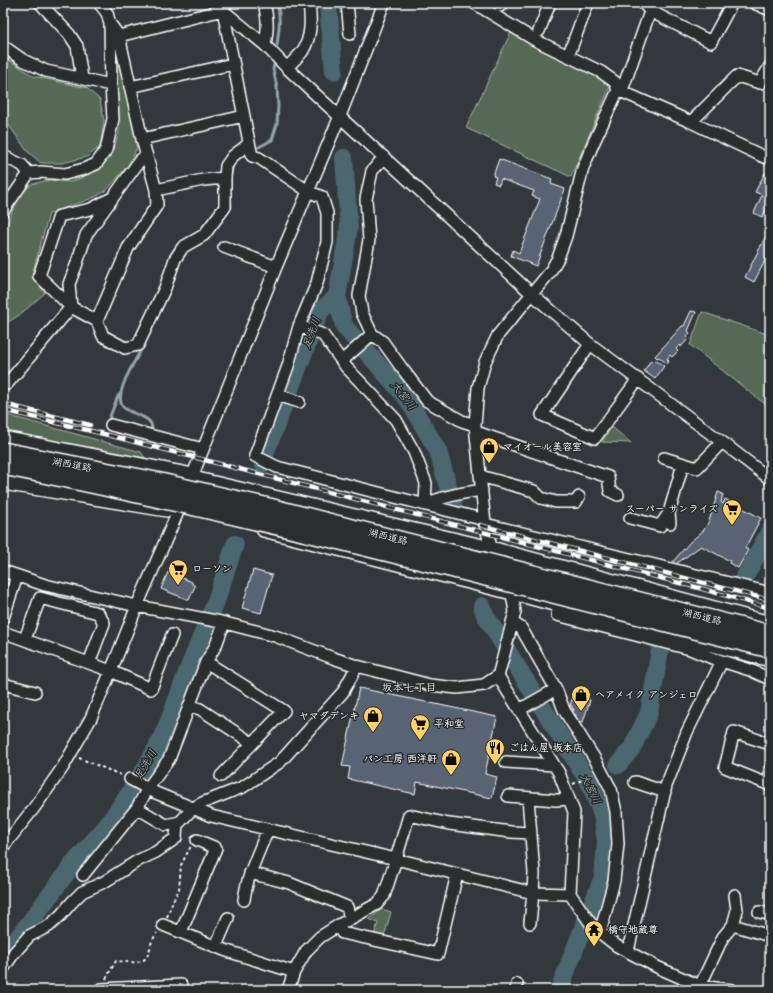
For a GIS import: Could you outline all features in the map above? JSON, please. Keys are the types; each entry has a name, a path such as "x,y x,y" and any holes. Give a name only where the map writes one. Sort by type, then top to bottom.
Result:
{"highway":[{"path":"3,440 192,477"},
{"name":"湖西道路","path":"3,451 269,507 770,634"},
{"name":"湖西道路","path":"3,466 265,523 770,649"},
{"path":"3,481 179,510"}],"street":[{"path":"40,3 68,34 76,46 82,78"},
{"path":"28,173 41,172 65,174 84,169 96,164 106,150 113,119 110,24 107,13 99,3"},
{"path":"107,13 114,3"},
{"path":"214,3 265,45 287,68 532,294 590,344 722,442 770,480"},
{"path":"264,3 268,19 268,32 265,45"},
{"path":"287,68 302,52 309,37 311,17 309,3"},
{"path":"347,3 350,34"},
{"path":"3,847 34,808 63,767 90,718 179,510 276,267 340,116 384,3"},
{"path":"474,3 535,40 601,72 615,82 618,90 691,122 762,156 770,158"},
{"path":"539,31 550,3"},
{"path":"570,50 588,3"},
{"path":"3,571 45,585 137,606 223,622 275,636 357,666 430,685 457,688 484,685 499,672 515,612 512,594 491,547 485,522 476,428 478,388 485,362 498,335 550,272 558,258 566,236 583,168 618,90 624,85 649,6 711,42 732,3"},
{"path":"754,3 770,10"},
{"path":"120,36 223,10"},
{"path":"223,10 252,156 259,158 308,191 322,197 327,213 327,242 317,283 300,326 288,366 255,456 277,467 429,503 485,522 770,593"},
{"path":"97,321 128,248 157,205 156,190 142,140 120,36 110,24"},
{"path":"3,46 23,60 46,71 111,84"},
{"path":"130,87 233,64"},
{"path":"691,122 738,76 760,82 770,66"},
{"path":"142,140 244,116"},
{"path":"112,198 91,209 59,216 39,276 71,307 97,321 103,336 125,348 138,345 165,288 175,259 183,247 204,235 225,207 224,178 226,166 233,156 249,142"},
{"path":"3,156 22,165 28,173"},
{"path":"7,384 71,307 68,284 86,235 140,160 147,156"},
{"path":"384,157 372,171 366,199 369,240 359,296 362,313 372,335 383,342 427,401 476,428 608,477 610,491 618,495"},
{"path":"3,211 28,173"},
{"path":"156,190 203,180 224,178"},
{"path":"224,248 276,267"},
{"path":"300,326 323,335 346,367 396,420 414,452 426,483 429,503"},
{"path":"342,361 372,335"},
{"path":"590,344 542,415 595,438 638,379"},
{"path":"278,394 300,402"},
{"path":"110,425 203,449"},
{"path":"664,458 697,468 722,442"},
{"path":"630,518 660,526 669,518 683,464"},
{"path":"480,476 534,490 541,498 556,502 576,502 579,497"},
{"path":"192,477 491,547 770,622"},
{"path":"429,503 463,493 482,490"},
{"path":"179,510 559,606 653,635 692,645 770,661"},
{"path":"3,618 18,576"},
{"path":"24,639 40,598 98,613 104,623 89,663"},
{"path":"83,874 137,808 146,787 169,759 206,662 216,645 223,622"},
{"path":"512,623 522,628 556,689 564,710 596,761 611,789 616,812 618,844 614,881 597,930"},
{"path":"3,632 111,671 151,689 172,635"},
{"path":"692,645 722,661 750,670 770,679"},
{"path":"628,951 666,786 687,732 722,661"},
{"path":"206,662 284,711 221,776"},
{"path":"137,808 166,825 180,822 193,808 202,803 243,787 280,762 343,692 357,666"},
{"path":"499,672 519,710 559,773 574,812 570,894 597,930 617,946 659,968 700,986 732,990"},
{"path":"3,684 35,692"},
{"path":"519,710 556,689"},
{"path":"190,706 200,708 252,743"},
{"path":"770,744 734,732 725,768 770,785 770,769"},
{"path":"506,762 554,765"},
{"path":"130,779 211,816 533,893 570,894"},
{"path":"635,782 665,792"},
{"path":"508,796 556,800 569,799"},
{"path":"528,798 534,873 530,923"},
{"path":"288,990 294,972 306,951 320,937 377,904 384,896 409,815 449,824 531,833"},
{"path":"3,970 14,953 29,936 49,926 82,892 104,882 139,860 156,852 176,838 177,822"},
{"path":"244,900 250,873 268,829"},
{"path":"181,932 216,848 197,840"},
{"path":"250,873 289,883 347,907 350,919"},
{"path":"339,925 342,933 438,954 457,874"},
{"path":"700,986 723,938 733,925 738,910 735,895"},
{"path":"216,946 228,918"},
{"path":"163,925 216,946 294,972"},
{"path":"733,925 770,936"},
{"path":"101,989 182,984 182,990"}],"path":[{"path":"77,756 130,779"},
{"path":"573,784 594,775"}],"green space":[{"path":"511,32 599,75 611,84 571,177 466,128"},
{"path":"119,52 137,148 129,164 107,190 95,197 49,214 32,275 45,293 18,316 3,325 3,233 19,196 32,184 49,180 69,182 81,178 99,169 111,157 119,132 115,58"},
{"path":"3,56 33,76 87,88 100,100 104,121 100,147 87,157 62,163 41,163 27,151 3,117"},
{"path":"702,312 770,335 770,408 690,345"},
{"path":"3,414 141,452 145,458 3,433"},
{"path":"612,427 631,443 602,442"},
{"path":"382,909 391,912 384,937 374,935 378,923 369,919"}],"building":[{"path":"499,159 552,179 551,184 565,189 536,266 511,256 513,250 519,253 540,199 532,196 534,191 501,179 499,185 494,183 496,177 493,176"},
{"path":"765,173 770,176 770,202 762,217 754,213 762,195 755,192"},
{"path":"770,228 770,251 754,282 745,277"},
{"path":"691,311 696,312 688,331 690,333 687,337 688,339 681,347 680,345 676,349 678,351 672,357 670,355 667,359 669,361 667,364 659,357 657,358 655,356 682,326 684,326"},
{"path":"651,360 653,362 655,360 664,366 655,379 644,371"},
{"name":"スーパー サンライズ","path":"718,492 723,494 721,502 723,504 725,499 761,518 745,548 748,550 738,568 729,563 730,561 701,546 676,564 671,564 690,542 704,530 709,521"},
{"path":"253,570 272,575 261,613 242,608"},
{"path":"168,572 192,582 195,586 189,600 161,589"},
{"name":"平和堂","path":"359,688 497,717 485,774 497,777 492,798 417,782 415,794 348,779 350,767 342,766"},
{"path":"575,697 590,700 583,722 581,721 580,724 575,719 576,715 572,714 574,709 570,706 572,699"}],"waterway":[{"path":"277,3 279,18 277,45"},
{"name":"足洗川","path":"328,3 334,71"},
{"path":"259,147 272,140 277,124 278,106 277,87 273,69 274,65"},
{"name":"足洗川","path":"263,464 266,451 320,311 337,297 349,227 344,158"},
{"path":"230,178 234,163"},
{"path":"228,210 231,207 230,188"},
{"path":"171,286 178,265"},
{"name":"大宮川","path":"337,297 344,326 407,398 438,451 453,504"},
{"path":"143,346 124,382 121,403 126,409 149,421 152,430"},
{"path":"109,419 118,396 121,393"},
{"name":"大宮川","path":"742,582 770,531"},
{"name":"足洗川","path":"3,955 24,930 74,863 106,827 145,769 163,736 216,601 235,544"},
{"name":"大宮川","path":"482,606 485,615 590,784 602,814 606,842 603,877 559,990"},
{"name":"大宮川","path":"618,765 632,748 649,713 660,650"}],"railway":[{"path":"3,404 90,425"},
{"path":"3,410 108,435 703,589 770,608"},
{"path":"480,525 770,600"}],"place":[{"name":"マイオール美容室","path":"489,464"},
{"name":"スーパー サンライズ","path":"732,526"},
{"name":"ローソン","path":"178,586"},
{"name":"ヘアメイク アンジェロ","path":"581,712"},
{"name":"ヤマダデンキ","path":"373,733"},
{"name":"平和堂","path":"420,741"},
{"name":"ごはん屋 坂本店","path":"495,765"},
{"name":"パン工房 西洋軒","path":"451,776"},
{"name":"橋守地蔵尊","path":"594,947"}],"district":[{"name":"坂本七丁目","path":"409,688"}]}
